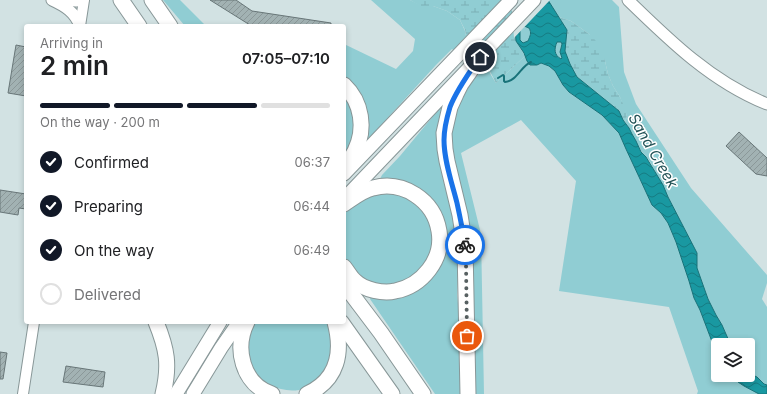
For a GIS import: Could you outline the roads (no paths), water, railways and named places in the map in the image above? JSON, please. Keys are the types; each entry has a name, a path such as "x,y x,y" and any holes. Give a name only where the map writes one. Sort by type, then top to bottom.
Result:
{"highway":[{"path":"121,0 137,24"},
{"path":"152,0 169,24"},
{"path":"346,172 511,0"},
{"path":"346,197 464,76 534,0"},
{"path":"464,76 450,107 444,133 444,141 447,161 460,215 465,247 468,394"},
{"path":"346,87 358,105 360,111 361,128 359,140 355,150 346,163"},
{"path":"346,203 374,187 389,186 404,188 416,194 429,207 437,223 440,236 437,253 428,272 414,285 402,290 392,292 372,290 355,282 346,270"},
{"path":"346,287 381,333 423,394"},
{"path":"157,324 164,342 167,360 163,394"},
{"path":"176,394 219,324"},
{"path":"193,394 238,324"},
{"path":"246,324 242,335 241,344 244,367 254,382 272,394"},
{"path":"307,394 315,391 322,385 329,378 334,368 338,358 338,334 336,324"},
{"path":"343,324 392,394"}],"main road":[{"path":"52,0 71,11 79,24"},
{"path":"68,0 83,0"},
{"path":"628,0 672,42 717,78 737,90 767,104"}],"street":[{"path":"80,24 83,0"},
{"path":"23,394 34,324"}],"water":[{"path":"548,0 567,30 565,51 577,77 619,111 641,152 646,157 663,185 697,253 697,268 708,299 728,338 711,338 711,340 694,298 676,242 668,223 661,213 652,205 619,133 602,115 569,92 555,71 549,66 541,63 537,65 530,65 516,41 514,10","holes":["524,26 529,28 531,33 530,36 528,41 523,43 520,40 520,31","557,42 561,42 562,44 560,52 561,59 555,52"]},
{"path":"755,376 767,385 767,394 759,394 738,382 755,382"}],"waterway":[{"path":"498,78 503,75 504,81 509,81 531,62"}],"water label":[{"name":"Sand Creek","path":"653,151"}]}
